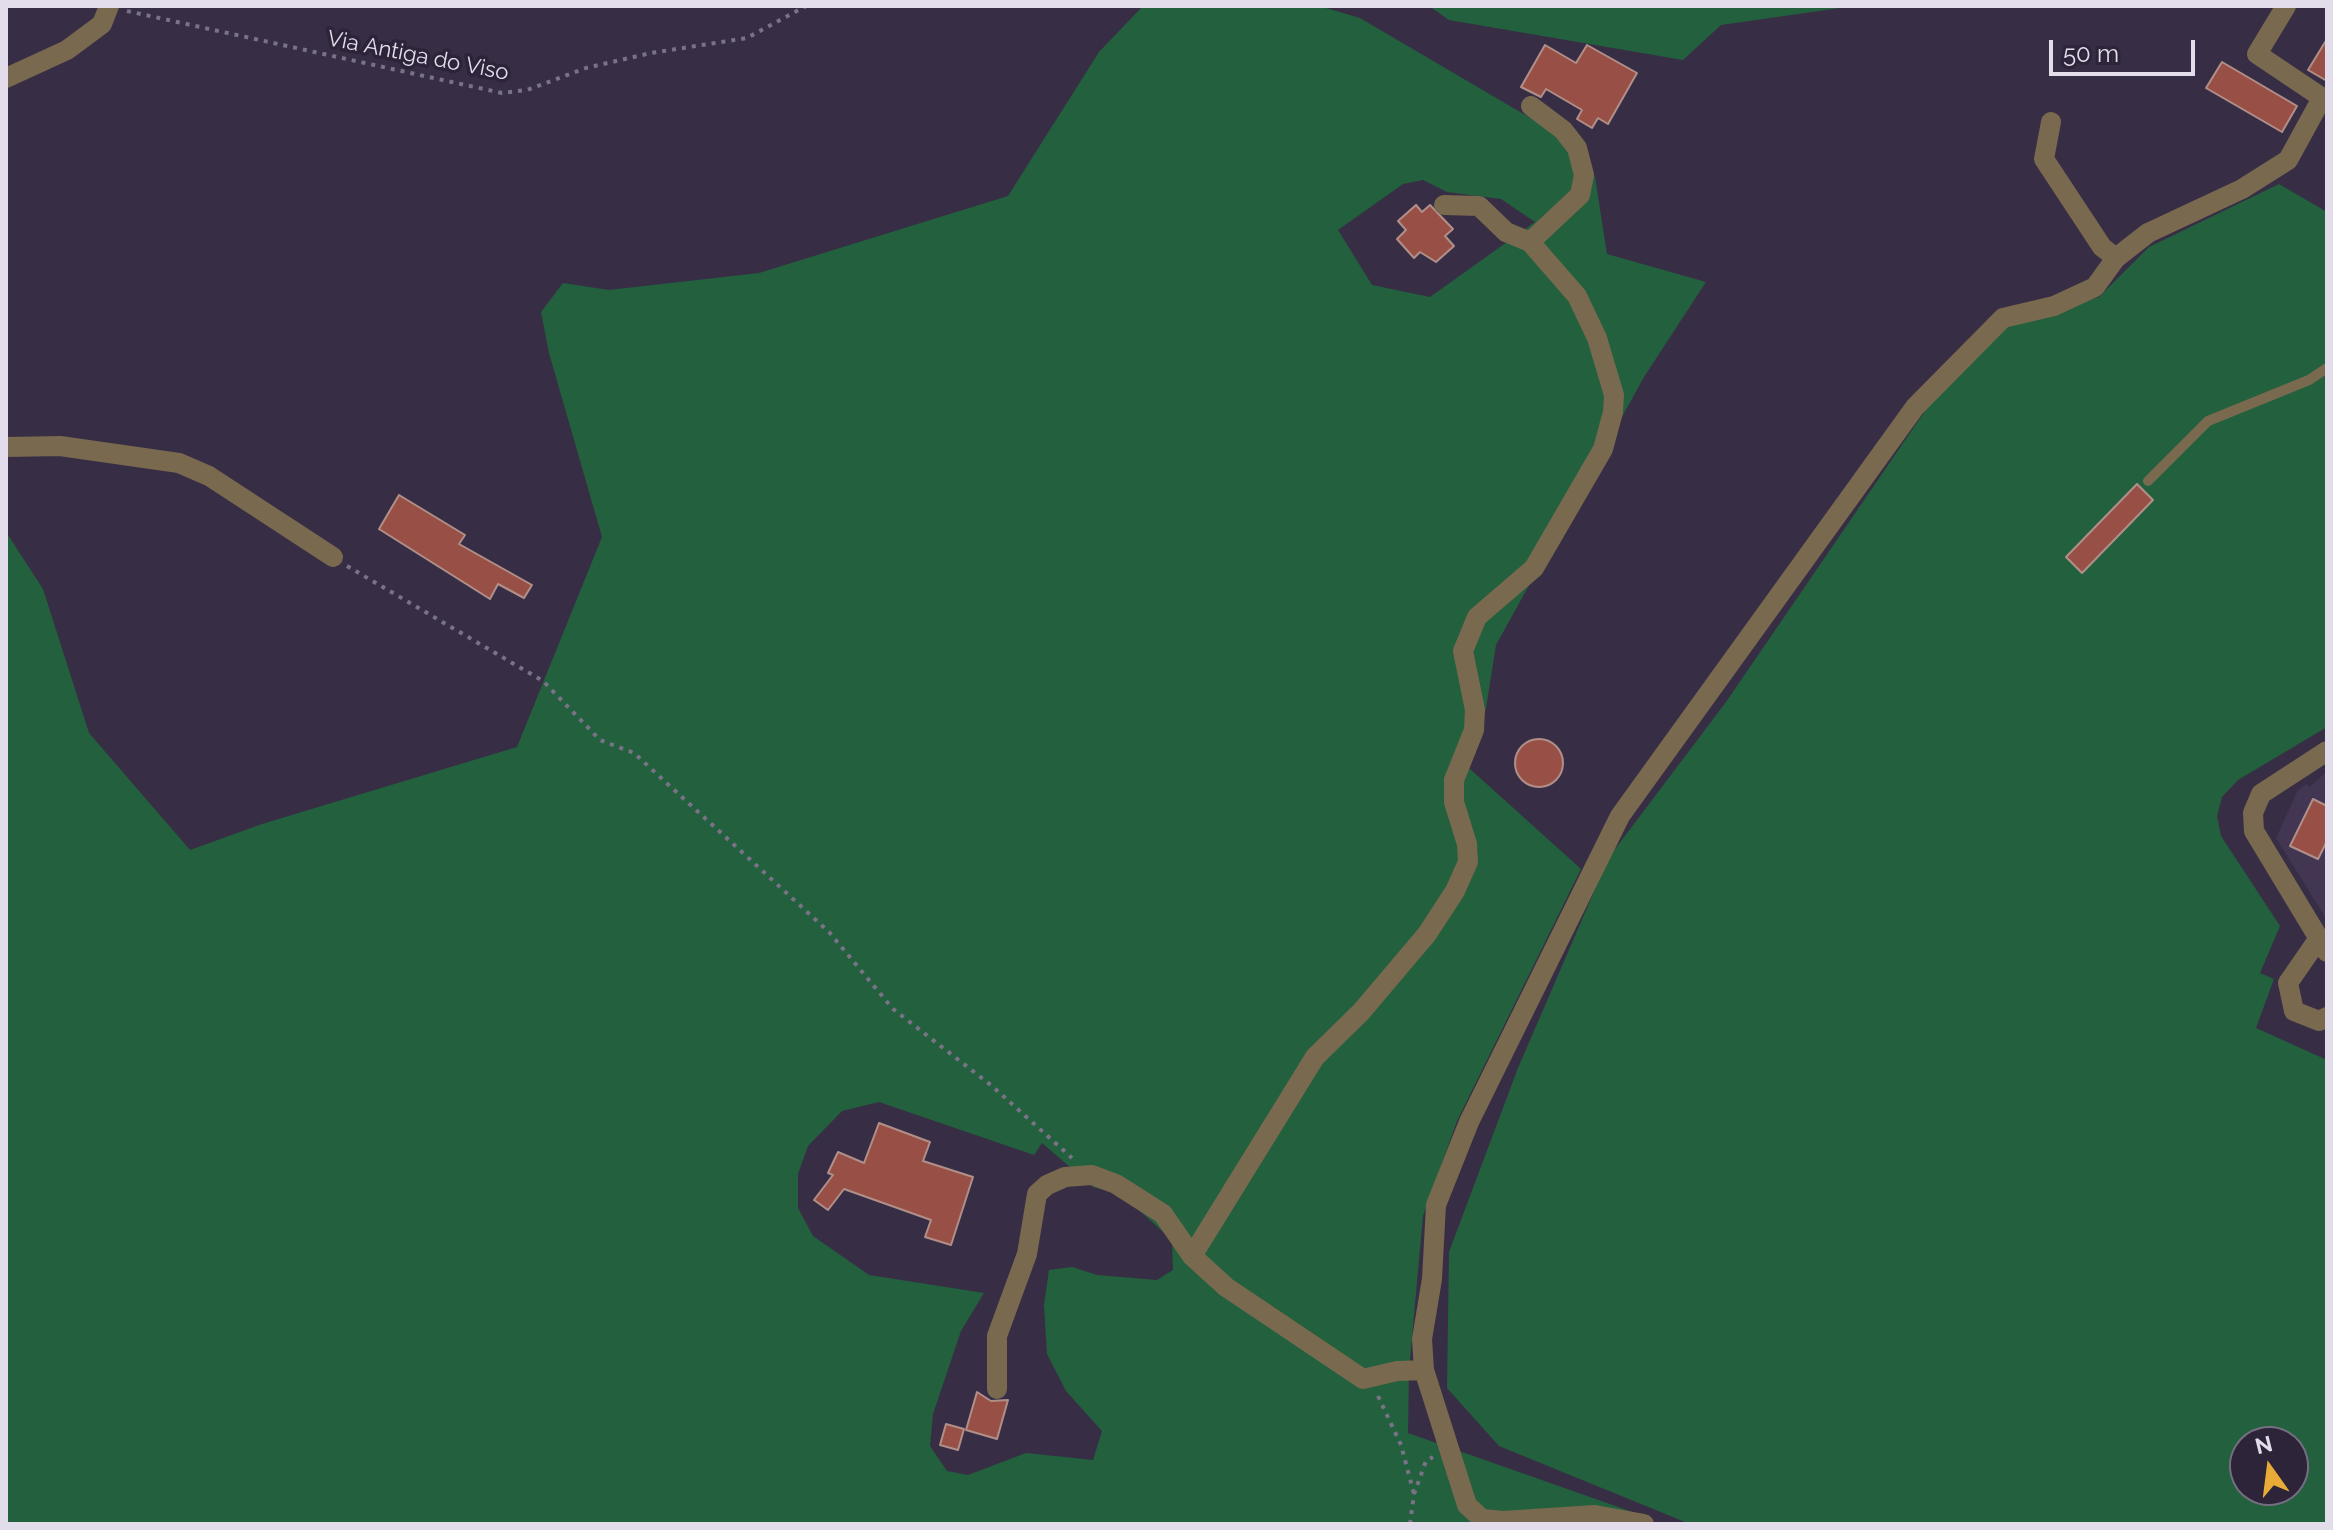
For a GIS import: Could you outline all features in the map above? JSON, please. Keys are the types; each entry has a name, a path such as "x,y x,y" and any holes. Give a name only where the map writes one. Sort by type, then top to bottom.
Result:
{"street":[{"path":"6,78 67,50 102,24 109,6"},
{"path":"1644,1524 1595,1515 1503,1521 1482,1519 1467,1505 1424,1370 1422,1339 1432,1279 1436,1205 1469,1122 1620,816 1915,407 2003,318 2054,306 2095,287 2116,258 2148,233 2242,189 2288,160 2325,100 2257,54 2286,6"},
{"path":"1530,242 1580,195 1584,175 1577,148 1563,130 1531,106"},
{"path":"2051,122 2044,159 2102,247 2116,258"},
{"path":"1192,1256 1315,1057 1361,1012 1427,934 1455,891 1468,862 1467,844 1454,802 1454,780 1474,730 1475,710 1463,651 1477,617 1534,568 1603,449 1613,412 1614,395 1597,338 1577,296 1530,242 1506,232 1479,206 1444,205"},
{"path":"6,447 60,446 179,463 209,476 333,557"},
{"path":"2327,751 2261,794 2253,813 2254,831 2323,945 2288,983 2294,1011 2319,1021 2327,1017"},
{"path":"997,1389 997,1336 1027,1254 1037,1194 1047,1185 1065,1177 1092,1175 1116,1184 1163,1214 1192,1256 1263,1314 1363,1379 1397,1371 1424,1370"}],"lane":[{"path":"2148,481 2208,421 2309,380 2327,368"}],"path":[{"name":"Via Antiga do Viso","path":"109,6 502,93 527,90 586,68 651,53 747,38 806,6"},
{"path":"333,557 543,681 600,740 634,753 829,932 893,1009 992,1086 1092,1175"},
{"path":"1363,1379 1382,1400 1401,1445 1414,1494"},
{"path":"1410,1524 1414,1494 1426,1461 1449,1447"}],"shaded area":[{"path":"2327,771 2327,920 2276,838 2298,790 2306,784 2310,787"}],"green space":[{"path":"1143,6 1319,6 1360,18 1544,126 1586,156 1595,177 1607,254 1706,282 1644,377 1496,645 1486,708 1469,768 1581,869 1457,1121 1423,1216 1409,1370 1408,1433 1644,1516 1652,1524 6,1524 6,532 43,589 89,733 190,850 262,824 517,747 602,537 549,353 541,312 563,283 609,290 759,273 1008,196 1099,52","holes":["1423,180 1447,192 1501,199 1535,222 1430,297 1372,285 1338,230 1403,184","879,1102 1034,1155 1042,1143 1093,1187 1122,1195 1172,1240 1173,1270 1157,1280 1097,1275 1072,1267 1049,1270 1044,1305 1047,1354 1066,1391 1102,1431 1093,1460 1026,1453 968,1475 947,1471 930,1446 933,1414 961,1331 984,1293 869,1275 813,1236 798,1208 798,1174 808,1146 842,1111"]},
{"path":"1429,6 1854,6 1721,25 1683,60 1449,20"},
{"path":"2279,184 2327,212 2327,727 2238,780 2222,797 2217,816 2221,836 2280,926 2260,973 2274,979 2256,1028 2327,1060 2327,1524 1690,1524 1499,1446 1447,1388 1449,1252 1518,1068 1609,857 1726,702 1938,392 2007,327 2099,297 2149,247"}],"building":[{"path":"2327,39 2327,81 2308,70"},
{"path":"1545,45 1576,63 1587,45 1637,73 1608,124 1598,118 1592,128 1577,119 1582,110 1546,89 1541,97 1521,87"},
{"path":"2222,62 2297,106 2282,132 2206,88"},
{"path":"1416,205 1422,212 1430,205 1453,229 1445,236 1454,246 1436,262 1420,252 1414,258 1397,239 1406,230 1398,221"},
{"path":"2137,484 2153,500 2082,573 2066,557"},
{"path":"399,495 465,535 459,544 532,585 524,598 498,584 490,599 379,529"},
{"path":"1539,739 1556,746 1563,763 1556,780 1539,787 1522,780 1515,763 1522,746"},
{"path":"2313,799 2327,806 2327,841 2318,859 2290,846"},
{"path":"879,1123 930,1142 923,1161 973,1177 951,1245 925,1237 931,1220 844,1189 828,1210 814,1200 833,1175 828,1173 838,1152 864,1163"},
{"path":"977,1392 991,1401 1008,1400 997,1439 966,1430"},
{"path":"946,1424 964,1429 958,1450 940,1445"}]}
